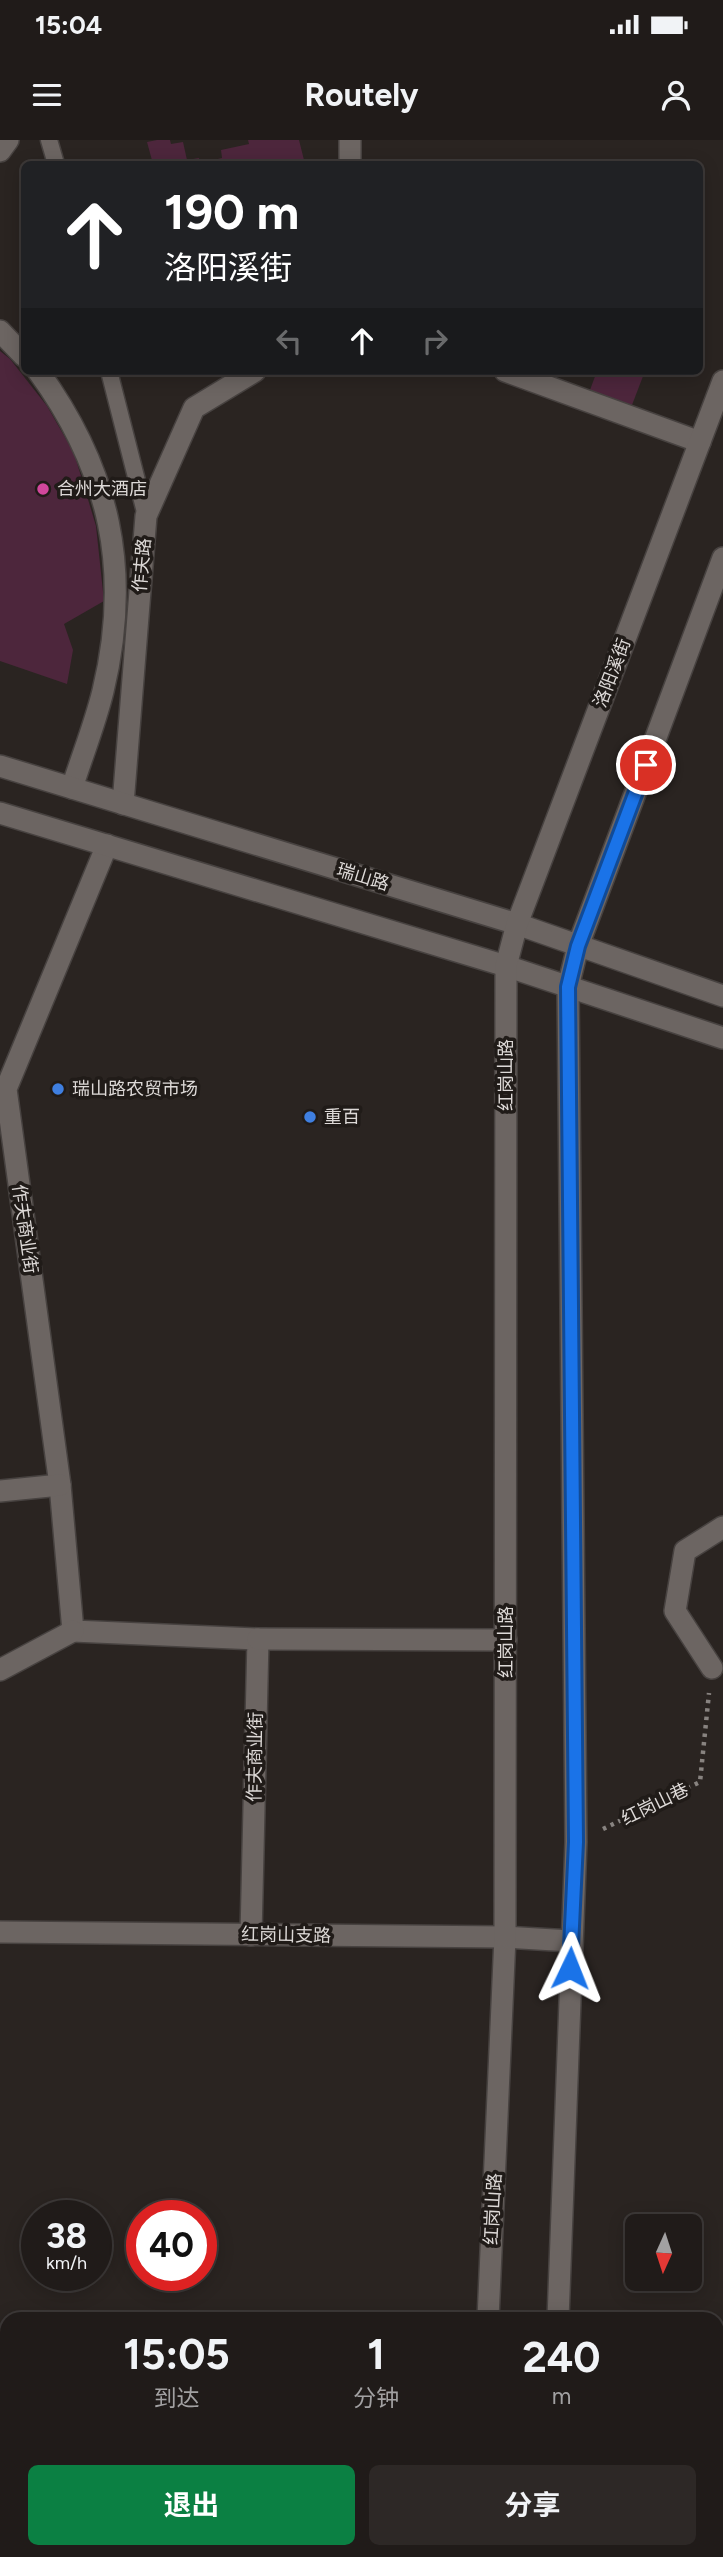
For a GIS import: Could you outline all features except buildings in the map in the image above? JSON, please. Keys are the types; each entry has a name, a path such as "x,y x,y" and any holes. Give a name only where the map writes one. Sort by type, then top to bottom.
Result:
{"street":[{"path":"0,151 8,140"},
{"path":"350,140 350,161"},
{"path":"0,331 21,353"},
{"path":"41,375 62,403 87,451 110,524 114,558 116,604 111,654 103,693 72,788"},
{"name":"作夫路","path":"123,804 146,516 194,408 248,375"},
{"path":"516,375 700,442"},
{"name":"洛阳溪街","path":"506,966 517,923 723,381"},
{"path":"558,2312 576,1842 568,987 578,946 723,558"},
{"name":"瑞山路","path":"0,766 517,923 723,996"},
{"path":"0,813 506,966 723,1038"},
{"name":"作夫商业街","path":"73,1631 60,1485 5,1117 6,1089 107,845"},
{"name":"红岗山路","path":"488,2312 505,1937 506,966"},
{"path":"0,1491 60,1485"},
{"path":"712,1668 675,1611 685,1551 723,1527"},
{"path":"0,1670 73,1631 258,1639 506,1640"},
{"name":"作夫商业街","path":"251,1935 258,1639"},
{"name":"红岗山支路","path":"0,1932 505,1937 571,1941"}],"lane":[{"path":"49,140 55,161"},
{"path":"110,375 146,516"}],"path":[{"name":"红岗山巷","path":"576,1842 700,1782 712,1668"}],"place":[{"name":"合州大酒店","path":"43,489"},
{"name":"瑞山路农贸市场","path":"58,1089"},
{"name":"重百","path":"310,1117"}],"route":[{"path":"570,1968 576,1842 568,987 578,946 646,765"}]}
